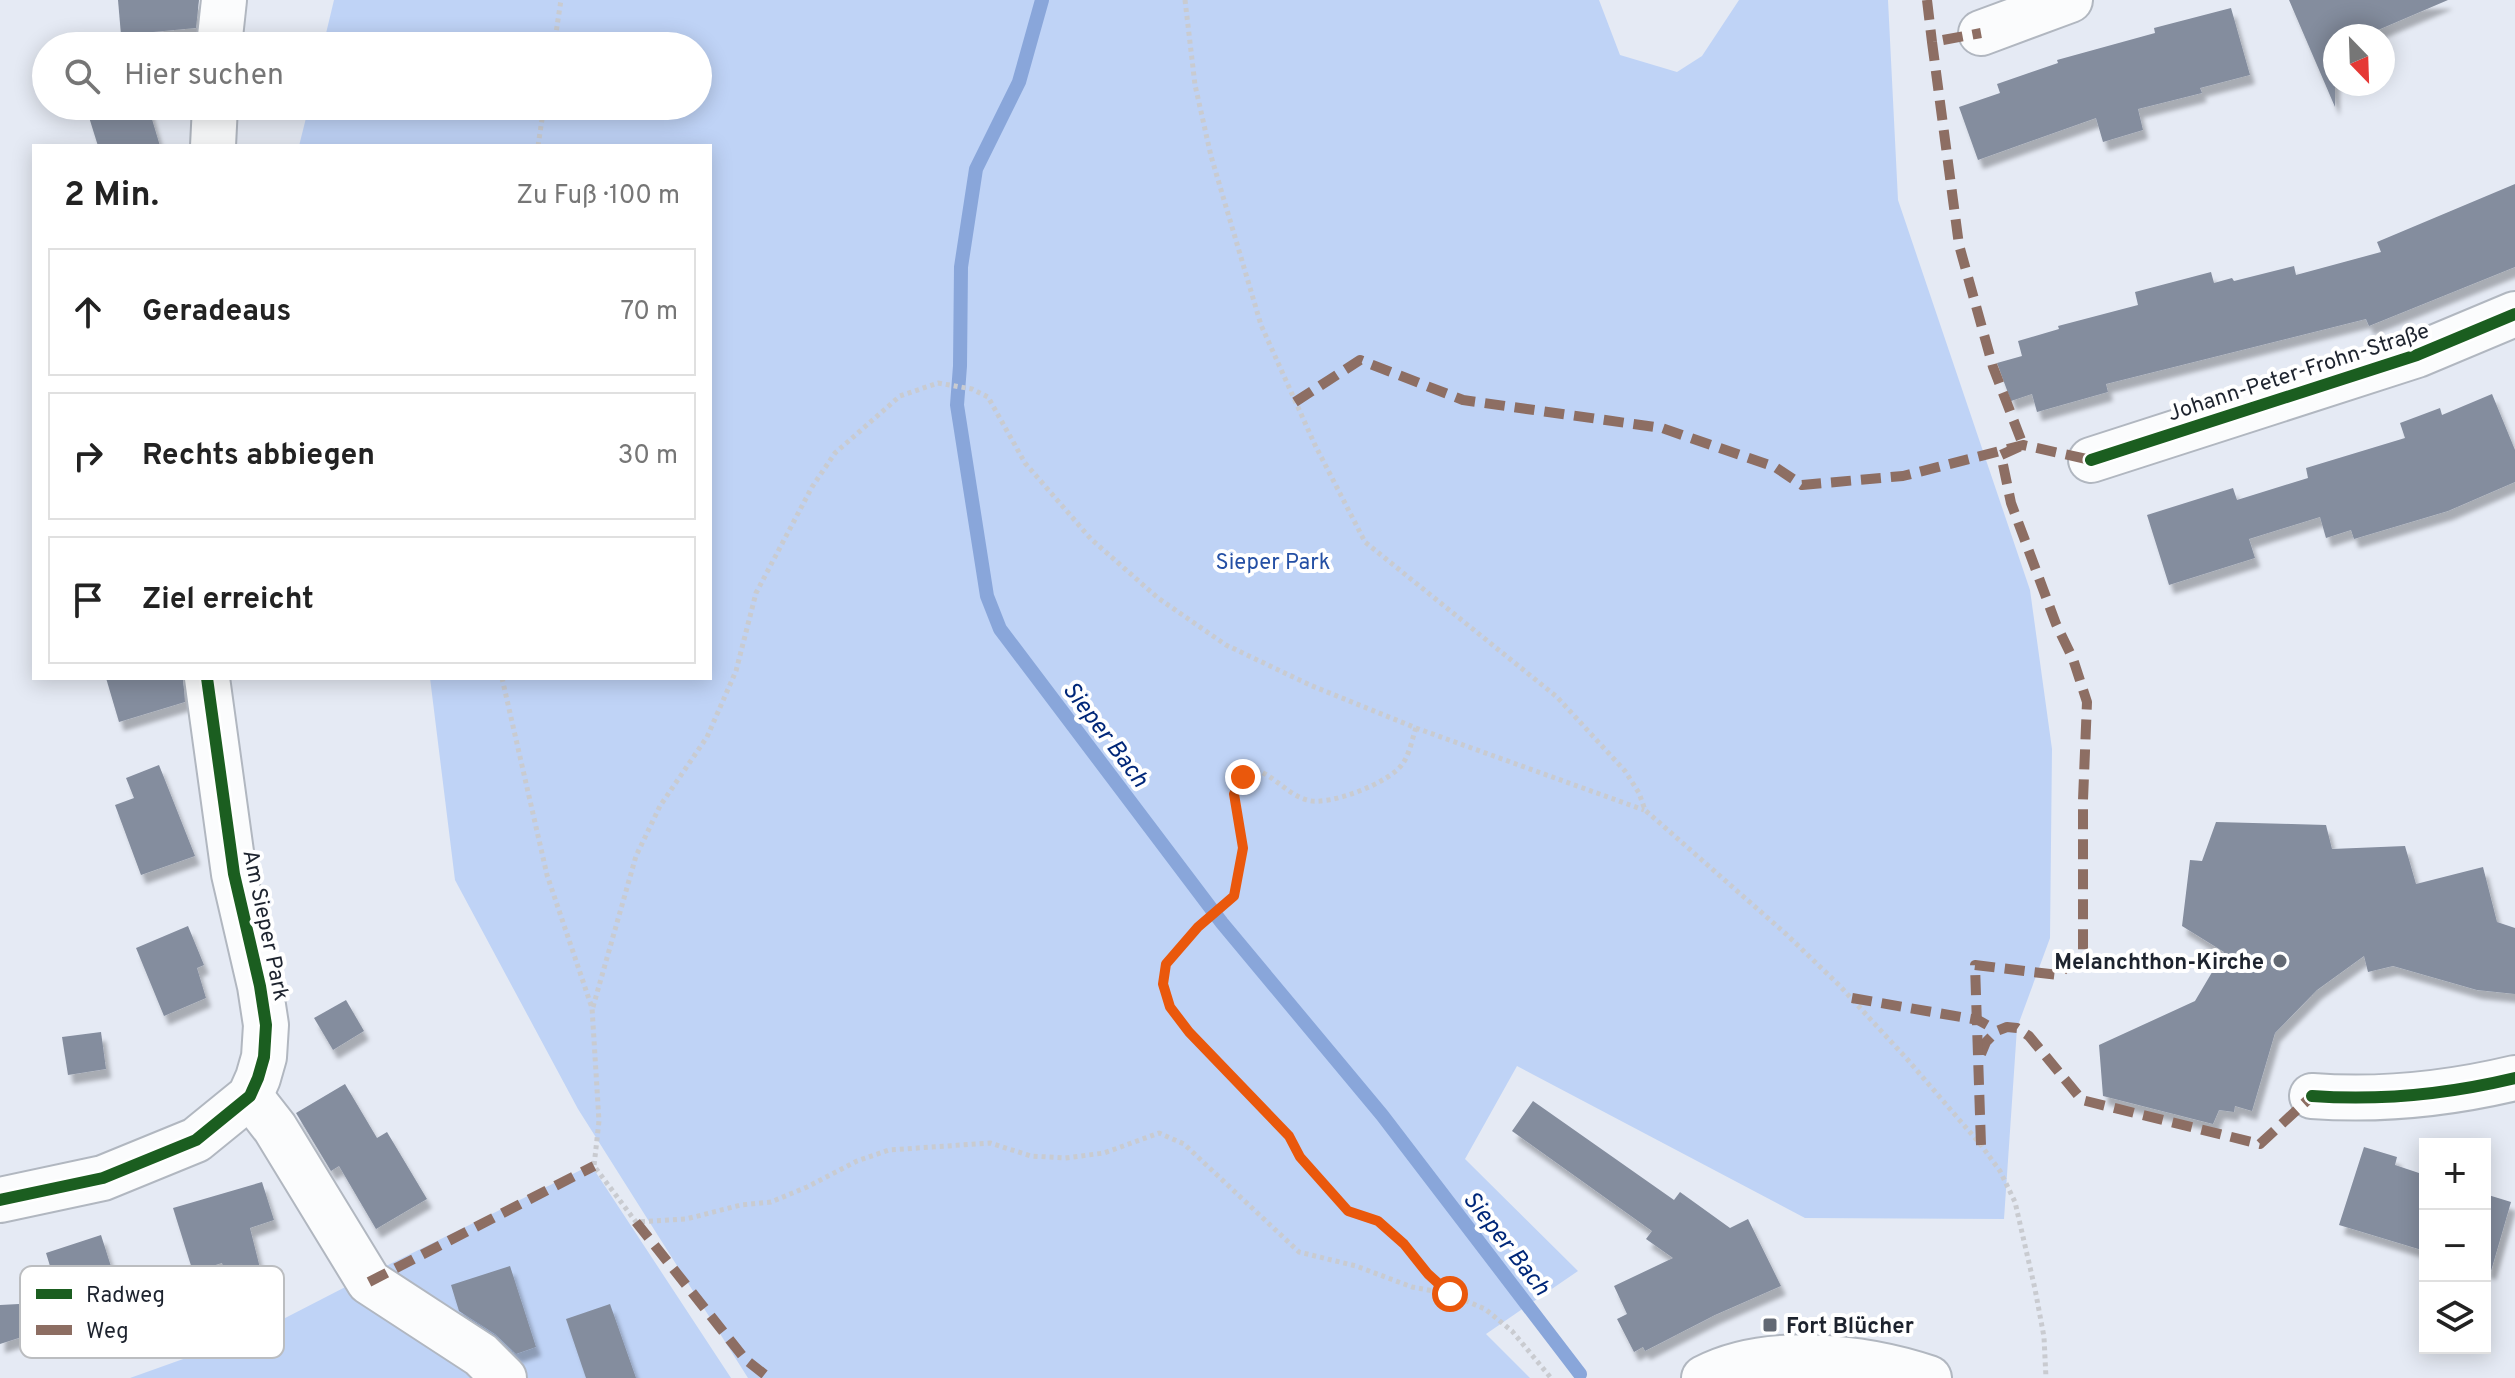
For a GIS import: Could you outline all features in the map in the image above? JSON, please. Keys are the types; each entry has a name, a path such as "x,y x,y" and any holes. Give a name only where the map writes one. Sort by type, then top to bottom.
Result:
{"street":[{"path":"221,32 224,0"},
{"path":"1981,33 2070,0"},
{"path":"213,144 214,120"},
{"name":"Johann-Peter-Frohn-Straße","path":"2091,460 2417,355 2515,314"},
{"name":"Am Sieper Park","path":"207,680 234,874 266,1025 264,1057 250,1096"},
{"path":"2312,1096 2359,1099 2410,1096 2515,1078"},
{"path":"0,1200 103,1178 152,1159 196,1140 250,1096 275,1128 369,1282 481,1355 504,1378"},
{"path":"1704,1378 1741,1363 1778,1356 1872,1365 1929,1378"}],"path":[{"path":"556,32 561,0"},
{"path":"1185,0 1195,85 1211,156 1261,325 1315,445 1365,542 1557,697 1625,771 1639,793 1645,810"},
{"path":"538,144 542,120"},
{"path":"592,1008 636,856 660,806 707,737 736,671 756,593 812,487 835,453 900,396 938,383 972,389 988,397 1025,463 1091,539 1158,598 1226,645 1310,685 1416,728 1645,810 1786,934 1839,985 1907,1059 2000,1171 2015,1202 2038,1301 2046,1378"},
{"path":"502,680 547,875 592,1008 599,1121 594,1166 636,1222 686,1219 741,1205 771,1202 857,1161 889,1150 990,1143 1031,1156 1065,1158 1104,1153 1159,1133 1184,1144 1299,1252 1356,1266 1412,1287 1450,1294 1485,1309 1512,1331 1551,1378"},
{"path":"1416,728 1403,765 1384,780 1334,800 1309,801 1292,793 1272,776 1259,771 1243,777 1234,794 1243,848 1234,896 1198,927 1166,964 1163,984 1170,1007 1189,1032 1289,1136 1300,1157 1348,1211 1378,1221 1450,1294"}],"green space":[{"name":"Sieper Park","path":"334,0 1599,0 1620,55 1677,72 1702,56 1739,0 1888,0 1898,200 2030,590 2052,749 2050,938 2017,1028 2004,1219 1805,1218 1517,1066 1465,1159 1578,1271 1486,1334 1530,1378 748,1378 578,1109 455,880 430,680 712,680 712,144 300,144 306,120 712,120 712,32 326,32"},
{"path":"591,1165 731,1378 130,1378 186,1358 284,1358 284,1319"}],"building":[{"path":"118,0 199,0 196,28 121,32"},
{"path":"2289,0 2448,0 2392,24 2323,24 2323,79"},
{"path":"2231,8 2250,75 2200,88 2202,93 2138,109 2143,130 2103,142 2096,118 1978,160 1959,107 2000,93 1997,84 2058,63 2057,60 2155,33 2154,28"},
{"path":"90,120 152,120 159,144 97,144"},
{"path":"2515,184 2515,267 2369,326 2366,319 2106,384 2108,392 2037,412 2032,394 2011,401 1997,363 2022,356 2018,341 2059,329 2058,326 2138,305 2135,292 2211,272 2214,283 2294,266 2296,275 2381,252 2377,242"},
{"path":"2492,394 2515,450 2515,482 2448,511 2354,539 2351,530 2326,538 2320,517 2249,539 2255,558 2169,585 2147,515 2233,488 2237,500 2308,478 2306,468 2405,438 2400,423 2440,408 2442,415"},
{"path":"107,680 183,680 185,702 119,722"},
{"path":"159,765 195,856 141,875 115,805 134,798 126,778"},
{"name":"Melanchthon-Kirche","path":"2216,822 2326,825 2332,849 2405,846 2416,884 2483,867 2497,922 2515,928 2515,994 2477,990 2393,966 2368,972 2364,956 2317,990 2275,1033 2252,1111 2235,1106 2234,1112 2219,1110 2213,1124 2103,1096 2099,1045 2195,1001 2224,952 2182,926 2190,860 2202,861"},
{"path":"188,926 204,965 197,968 206,998 164,1016 136,948"},
{"path":"346,1000 364,1031 333,1050 314,1018"},
{"path":"101,1032 106,1069 68,1075 62,1037"},
{"path":"345,1084 377,1138 387,1132 427,1199 376,1229 339,1166 331,1171 296,1113"},
{"path":"1533,1101 1674,1200 1680,1192 1730,1228 1748,1219 1781,1286 1645,1351 1643,1347 1634,1352 1617,1319 1627,1314 1614,1286 1673,1258 1646,1239 1652,1231 1512,1131"},
{"path":"2364,1147 2397,1157 2395,1165 2419,1173 2419,1249 2339,1225"},
{"path":"262,1182 274,1220 250,1228 260,1266 223,1266 222,1263 191,1266 173,1208"},
{"path":"2491,1196 2511,1202 2491,1271"},
{"path":"101,1235 111,1266 50,1266 46,1253"},
{"path":"510,1266 536,1347 516,1354 495,1334 459,1311 451,1285"},
{"path":"20,1304 20,1338 0,1344 0,1305"},
{"path":"610,1304 636,1378 586,1378 566,1319"}],"waterway":[{"name":"Sieper Bach","path":"1042,0 1019,82 976,169 961,267 957,405 987,596 1000,629 1222,923 1382,1115 1580,1374"}],"marked path":[{"path":"1927,0 1932,42"},
{"path":"1981,33 1932,42 1959,245 1993,367 2023,445 2001,455 2011,503 2087,702 2083,800 2083,951 2058,975 1975,965 1981,1145"},
{"path":"1295,402 1360,360 1463,400 1662,428 1775,467 1802,485 1903,476 2023,445 2091,460"},
{"path":"1852,998 1978,1020 1987,1025"},
{"path":"1981,1054 1986,1042 1997,1031 2007,1027 2017,1028 2029,1036 2082,1100 2260,1144 2312,1096"},
{"path":"369,1282 594,1166"},
{"path":"636,1222 745,1359 769,1378"}],"cycle path":[{"path":"2091,460 2417,355 2515,314"},
{"path":"0,1200 103,1178 196,1140 250,1096 258,1078 264,1057 266,1025 234,874 207,680"},
{"path":"2312,1096 2363,1098 2414,1095 2515,1078"}],"place":[{"name":"Melanchthon-Kirche","path":"2280,961"},
{"name":"Fort Blücher","path":"1770,1325"}],"route":[{"path":"1243,777 1234,794 1243,848 1234,896 1198,927 1166,964 1163,984 1170,1007 1189,1032 1289,1136 1300,1157 1348,1211 1378,1221 1450,1294"}]}
